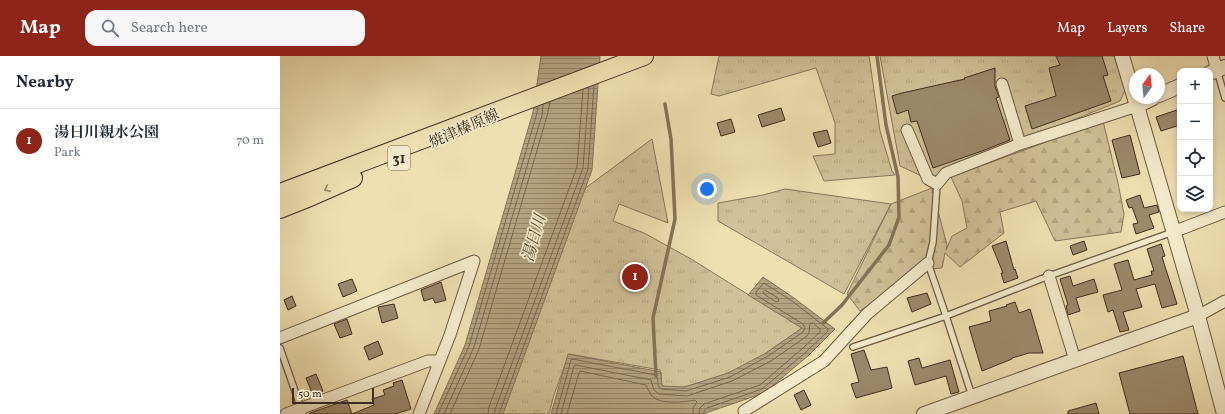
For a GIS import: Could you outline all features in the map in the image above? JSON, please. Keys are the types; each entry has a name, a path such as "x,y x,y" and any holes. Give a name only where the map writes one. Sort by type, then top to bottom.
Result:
{"main road":[{"name":"焼津榛原線","path":"280,193 644,56"},
{"name":"焼津榛原線","path":"280,209 516,105"}],"street":[{"path":"1122,56 1172,232 1198,316 1224,414"},
{"path":"1212,56 1217,70"},
{"path":"1002,84 1020,144"},
{"path":"1165,93 1177,87"},
{"path":"907,130 928,179 937,184 946,173 1020,144 1141,104"},
{"path":"1172,232 1225,212"},
{"path":"280,338 474,262 450,335 419,414"},
{"path":"744,411 824,361 867,314 928,263"},
{"path":"1050,276 1075,360"},
{"path":"924,414 1198,316 1225,301"},
{"path":"286,414 302,411 428,362 440,361"}],"lane":[{"path":"1217,70 1225,98"},
{"path":"937,184 933,242 928,263 972,397"},
{"path":"853,347 946,316 1050,276 1172,232"},
{"path":"280,348 302,411"}],"green space":[{"path":"719,56 869,56 880,131 892,171 895,175 824,181 813,156 835,154 835,123 816,68 719,96 711,94"},
{"path":"880,56 1114,56 1125,90 1120,101 928,179 900,166"},
{"path":"1103,121 1124,214 1121,232 1055,241 1036,201 1000,212 1004,233 960,267 945,253 942,268 919,270 860,311 847,294 891,204 932,188 947,245 946,250 952,236 967,228 962,201 951,177"},
{"path":"652,139 668,223 619,204 613,221 644,233 691,259 802,328 743,369 678,389 662,386 660,370 569,354 554,395 549,414 501,414 580,192"},
{"path":"785,189 891,204 844,294 718,221 718,203 763,195"}],"water":[{"name":"湯日川","path":"541,56 600,56 592,170 503,414 434,414 465,345 533,112"},
{"path":"763,277 835,329 809,355 764,393 703,414 551,414 568,354 661,372 662,386 685,387 728,373 766,353 802,328 748,295"}],"building":[{"path":"1056,56 1102,56 1108,75 1103,76 1111,101 1032,129 1025,106 1056,96 1049,68 1060,65"},
{"path":"995,68 995,86 999,97 996,98 1010,140 933,168 917,121 911,122 908,110 897,114 892,96 965,79 964,78"},
{"path":"781,108 785,120 762,127 758,115"},
{"path":"1177,110 1177,126 1161,131 1156,117"},
{"path":"731,119 735,132 721,136 717,123"},
{"path":"827,130 831,143 818,147 813,133"},
{"path":"1130,135 1140,174 1122,178 1112,140"},
{"path":"1140,195 1144,208 1157,205 1159,212 1149,215 1154,228 1136,234 1133,224 1138,223 1132,207 1129,208 1126,200"},
{"path":"1006,241 1014,270 1015,269 1018,278 1004,283 1001,273 1003,273 992,246"},
{"path":"1084,241 1087,250 1073,255 1070,246"},
{"path":"1161,244 1165,256 1162,257 1177,304 1162,308 1155,284 1136,289 1142,307 1123,312 1129,330 1120,332 1113,310 1108,312 1103,295 1122,290 1114,264 1128,260 1134,280 1152,275 1151,271 1154,271 1147,249"},
{"path":"1070,276 1073,286 1094,279 1098,292 1076,298 1080,311 1068,315 1066,306 1068,305 1060,279"},
{"path":"352,279 357,291 343,297 338,284"},
{"path":"441,282 446,300 435,303 433,298 424,301 421,290"},
{"path":"927,293 931,304 912,312 907,298"},
{"path":"292,296 296,306 288,310 284,300"},
{"path":"1015,302 1019,313 1030,309 1043,353 1029,353 1012,358 982,371 969,327 991,321 989,311"},
{"path":"394,304 398,318 382,323 378,307"},
{"path":"347,319 352,334 340,338 334,324"},
{"path":"378,341 383,354 369,360 364,347"},
{"path":"864,350 871,370 887,367 892,388 856,398 851,384 859,382 851,354"},
{"path":"1183,356 1198,414 1130,414 1119,373"},
{"path":"919,358 922,368 950,360 959,392 951,394 946,376 915,385 908,361"},
{"path":"316,374 323,391 313,395 306,378"},
{"path":"402,380 411,409 395,414 352,414 374,405 372,399 385,395 383,390 394,386 393,383"},
{"path":"804,390 811,405 801,410 794,395"},
{"path":"347,400 352,414 310,414 310,413"},
{"path":"1096,403 1099,414 1068,414 1068,411"}],"waterway":[{"path":"823,323 842,305 889,245 899,217 898,177 886,125 877,56"},
{"path":"656,376 653,318 675,219 671,139 665,104"}],"place":[{"name":"湯日川親水公園","path":"635,277"}]}
